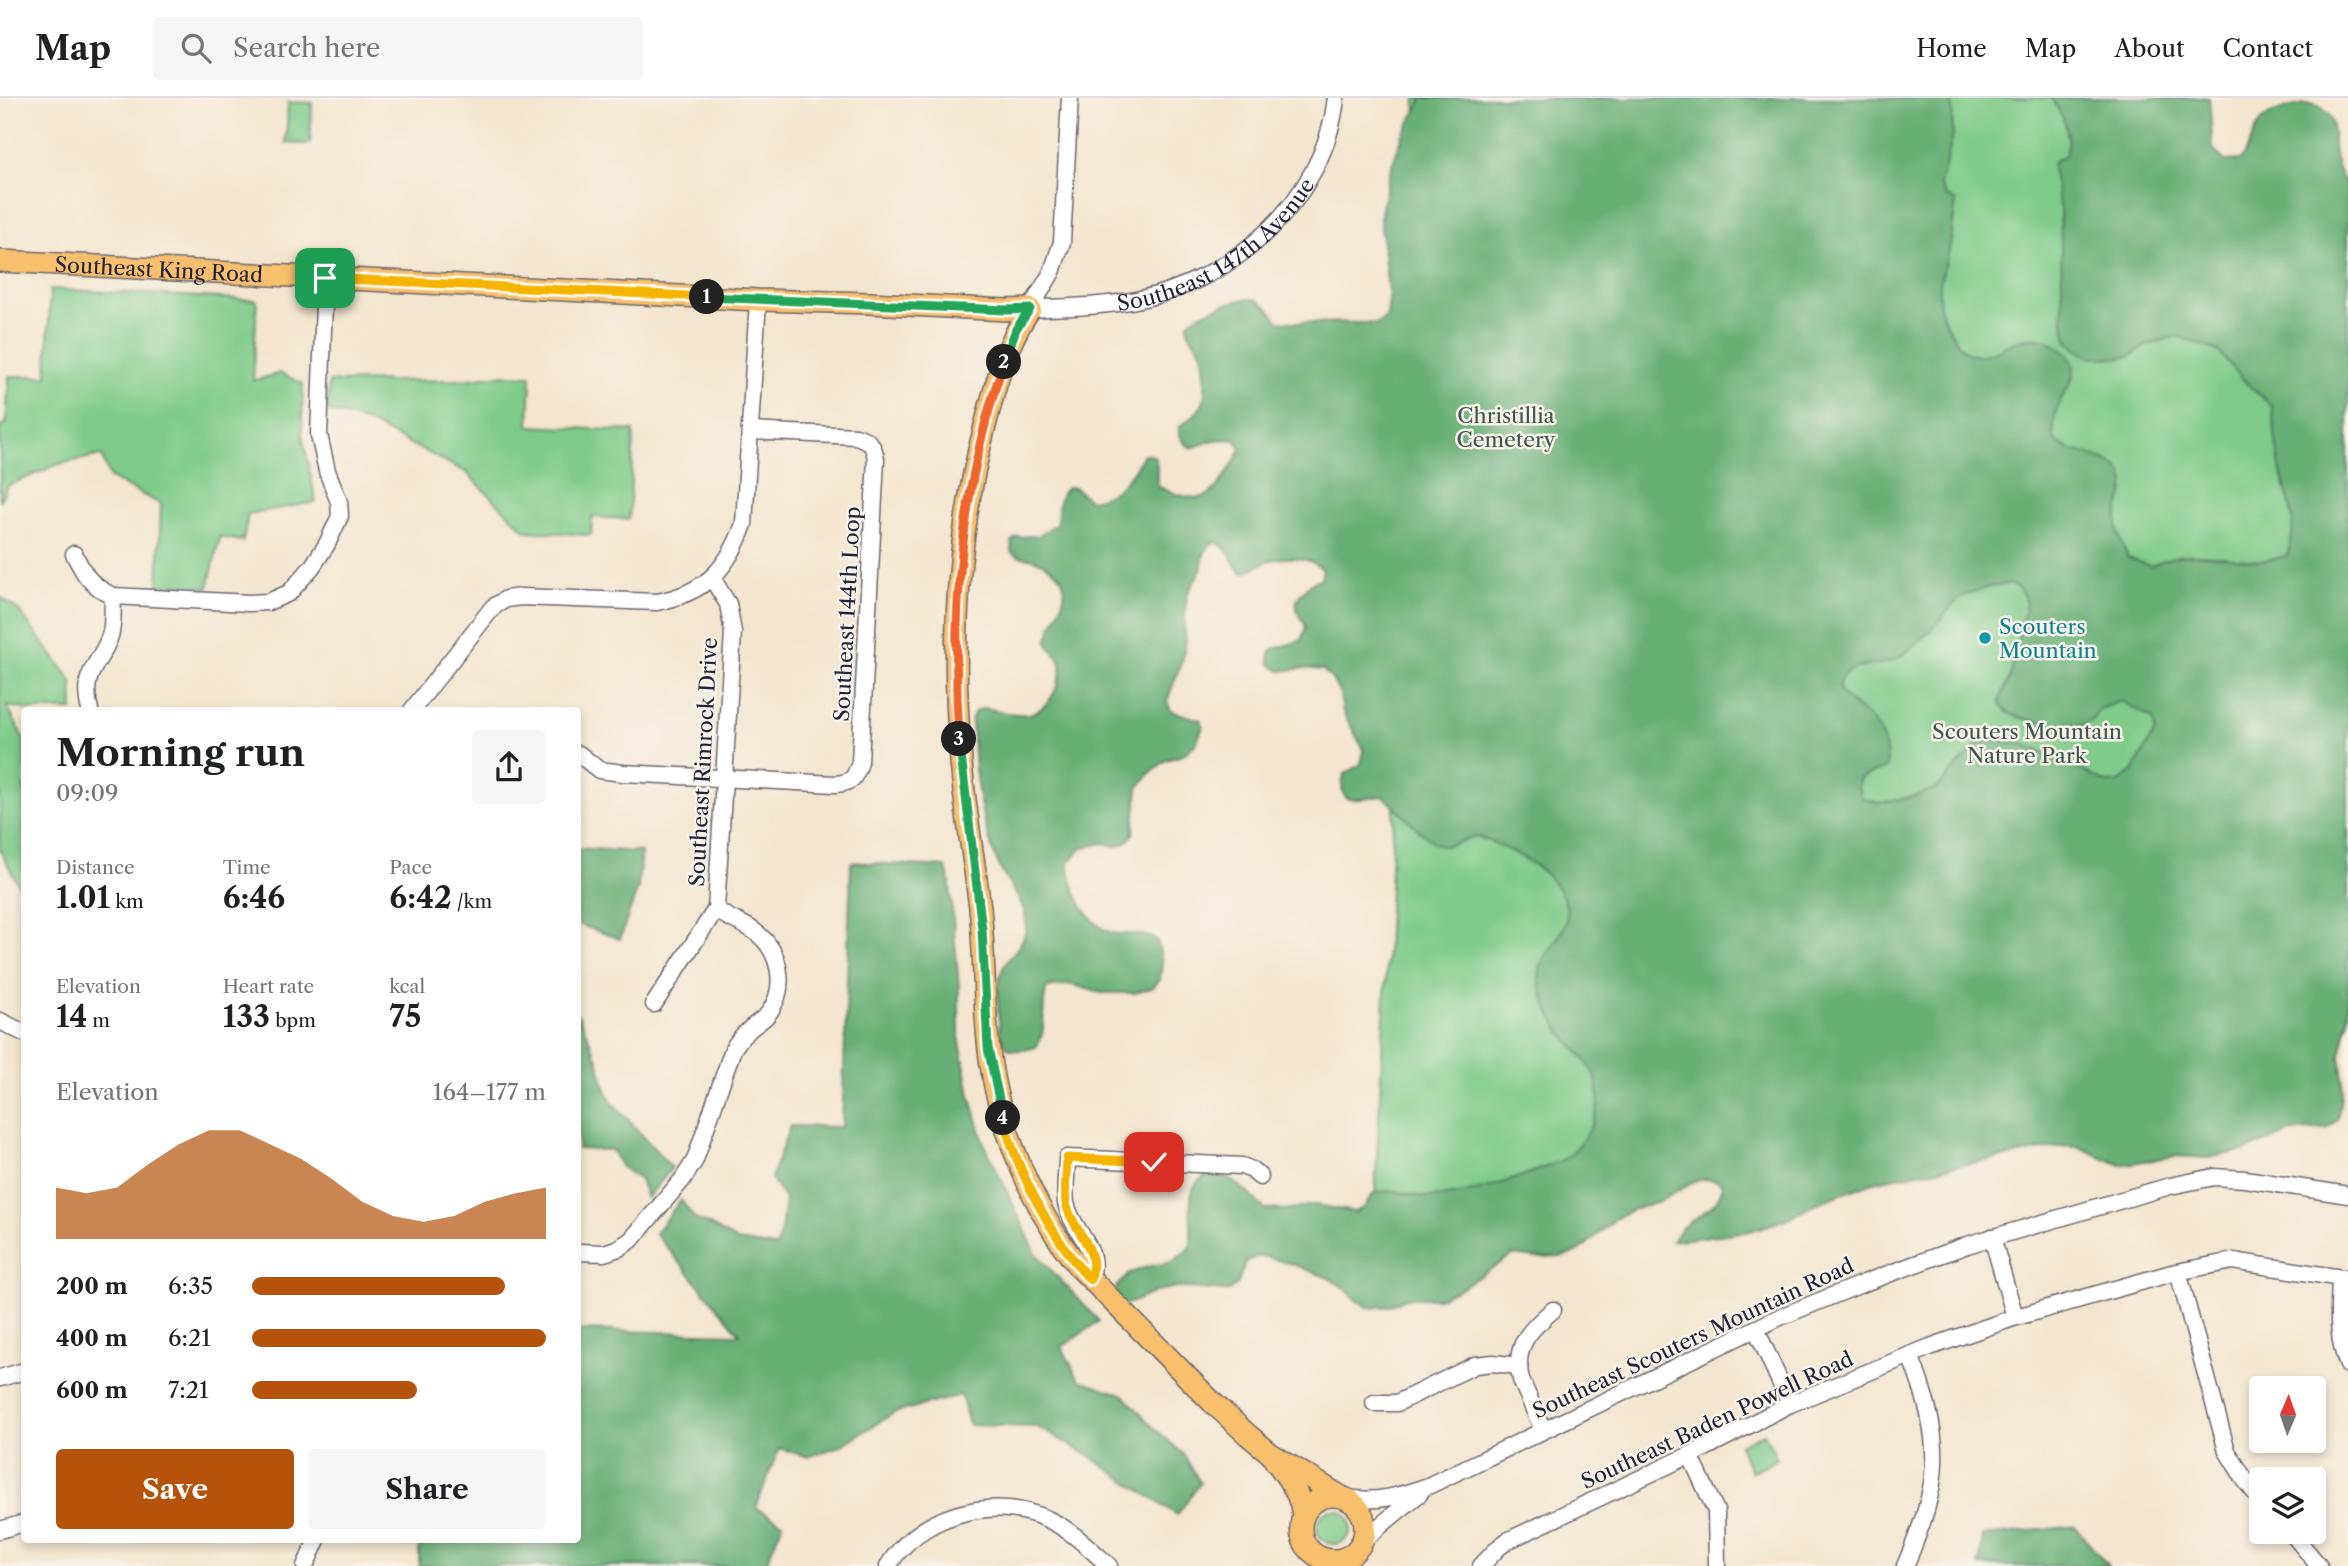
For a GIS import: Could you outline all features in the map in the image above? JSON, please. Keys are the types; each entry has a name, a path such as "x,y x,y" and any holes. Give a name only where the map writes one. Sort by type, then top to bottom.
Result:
{"main road":[{"name":"Southeast King Road","path":"0,261 758,300 1030,309"},
{"path":"1030,309 1016,329 981,441 961,551 957,601 959,741 982,929 988,1048 998,1100 1010,1139 1044,1214 1064,1248 1090,1280 1212,1402 1271,1454 1356,1505 1362,1514 1366,1530 1356,1553 1335,1560 1318,1560 1301,1534 1303,1516 1295,1490 1271,1454"},
{"path":"1303,1516 1309,1506 1318,1499 1329,1496 1343,1497"}],"street":[{"path":"1030,309 1047,281 1062,242 1070,98"},
{"name":"Southeast 147th Avenue","path":"1030,309 1137,300 1185,286 1236,258 1261,239 1309,180 1323,148 1336,98"},
{"path":"74,554 86,577 98,589 113,596 249,603 268,602 289,593 312,567 340,516 339,502 327,471 318,435 325,278"},
{"path":"414,707 493,607 506,599 521,597 657,602 675,599 688,593 712,578 726,563 744,524 758,300"},
{"name":"Southeast 144th Loop","path":"724,779 848,783 855,777 860,762 875,448 867,440 856,436 750,431"},
{"name":"Southeast Rimrock Drive","path":"581,1252 604,1253 631,1240 683,1179 695,1160 733,1049 744,1033 767,1014 775,1000 780,980 779,964 770,947 755,931 722,915 716,909 732,625 728,604 712,578"},
{"path":"89,707 87,683 92,668 111,634 113,596"},
{"path":"581,756 599,770 724,779"},
{"path":"654,1004 716,909"},
{"path":"0,1021 21,1032"},
{"path":"1090,1280 1094,1259 1073,1222 1066,1202 1067,1158 1242,1166 1260,1177"},
{"name":"Southeast Scouters Mountain Road","path":"1343,1497 1363,1501 1382,1500 1428,1486 1756,1329 1864,1283 1992,1237 2170,1186 2214,1177 2245,1179 2348,1195"},
{"path":"1992,1237 2015,1317"},
{"name":"Southeast Baden Powell Road","path":"1481,1566 1507,1541 1690,1455 1790,1404 1910,1355 2015,1317 2178,1272 2233,1261 2277,1266 2344,1279"},
{"path":"2178,1272 2227,1451 2249,1485"},
{"path":"2344,1279 2339,1338 2348,1365"},
{"path":"1543,1430 1521,1380 1520,1352 1527,1334 1553,1310"},
{"path":"1756,1329 1790,1404"},
{"path":"1905,1566 1929,1500 1935,1456 1931,1419 1910,1355"},
{"path":"1374,1403 1397,1403 1475,1365 1493,1363 1519,1366"},
{"path":"0,1378 21,1372"},
{"path":"1690,1455 1716,1511 1717,1566"},
{"name":"Southeast Scouters Mountain Road","path":"1356,1553 1428,1486"},
{"path":"888,1566 910,1540 929,1526 967,1512 989,1508 1041,1516 1070,1532 1101,1564"},
{"path":"0,1530 21,1524"},
{"path":"305,1566 316,1543"},
{"path":"2301,1544 2319,1566"}],"green space":[{"name":"Scouters Mountain Nature Park","path":"1416,98 2181,98 2260,238 2348,964 1373,1242 1408,514 1405,330"},
{"name":"Scouters Mountain Nature Park","path":"1423,98 1952,98 1953,136 1940,185 1946,196 1956,202 1949,249 1939,286 1939,302 1948,328 1964,351 1973,355 1984,355 2023,339 2034,338 2045,340 2069,356 2073,363 2073,375 2056,412 2054,439 2066,447 2107,461 2121,472 2125,485 2117,517 2120,538 2128,558 2151,566 2169,558 2187,555 2255,560 2287,555 2291,543 2291,511 2275,437 2272,406 2248,385 2218,351 2177,336 2145,346 2131,356 2111,358 2090,357 2067,340 2063,320 2060,208 2052,168 2054,160 2064,157 2068,135 2063,118 2051,98 2209,98 2213,150 2225,161 2241,160 2260,122 2272,113 2307,104 2318,106 2327,113 2332,123 2336,162 2348,186 2348,1018 2340,1055 2343,1079 2338,1119 2328,1128 2291,1132 2244,1151 2208,1158 2175,1156 2120,1165 2079,1147 2063,1146 1876,1181 1815,1204 1784,1220 1750,1231 1672,1241 1681,1229 1718,1199 1722,1185 1718,1181 1706,1179 1696,1181 1660,1201 1616,1218 1578,1252 1561,1257 1513,1255 1459,1289 1439,1298 1406,1298 1389,1306 1370,1308 1329,1278 1267,1257 1255,1257 1245,1262 1238,1284 1229,1291 1167,1289 1122,1305 1116,1298 1116,1287 1130,1273 1172,1262 1191,1247 1192,1192 1198,1181 1210,1175 1219,1175 1236,1183 1265,1209 1284,1210 1315,1205 1355,1212 1365,1207 1372,1195 1382,1192 1393,1191 1425,1197 1460,1194 1505,1182 1557,1162 1569,1156 1580,1145 1597,1112 1599,1100 1595,1076 1558,1028 1541,988 1539,974 1542,962 1566,921 1567,909 1555,884 1524,858 1476,836 1451,845 1437,844 1382,796 1358,800 1346,797 1342,786 1344,775 1361,764 1364,750 1343,712 1340,694 1332,679 1323,670 1304,668 1280,671 1270,664 1269,656 1273,649 1301,640 1305,625 1299,615 1297,603 1306,588 1321,578 1323,570 1312,562 1282,558 1268,561 1242,573 1226,550 1216,542 1210,544 1204,554 1201,570 1187,594 1184,626 1186,640 1182,661 1167,701 1171,711 1201,720 1203,727 1196,744 1182,755 1166,760 1150,773 1138,788 1133,834 1126,843 1116,846 1103,843 1082,848 1069,862 1072,884 1077,895 1090,917 1099,925 1119,934 1143,935 1157,940 1162,962 1160,980 1152,988 1135,993 1101,993 1070,984 1047,988 1042,1034 1036,1047 1010,1049 1002,1037 998,1002 1001,973 1023,938 1026,922 1020,902 994,854 984,822 976,773 972,718 977,710 1021,714 1033,713 1046,705 1061,674 1060,661 1047,642 1064,596 1060,577 1051,568 1036,560 1011,552 1012,541 1017,537 1038,536 1056,524 1060,500 1068,487 1075,488 1089,500 1107,495 1122,484 1144,454 1154,457 1159,487 1170,492 1201,497 1210,493 1221,482 1241,448 1235,440 1214,440 1191,448 1180,436 1180,426 1199,410 1205,392 1202,354 1188,327 1188,322 1194,318 1228,303 1246,299 1264,304 1278,321 1378,324 1387,316 1389,300 1380,218 1389,174 1402,137","holes":["2005,584 2013,585 2019,590 2026,604 2010,677 2000,700 2001,706 2008,713 2021,718 2065,728 2079,727 2092,720 2100,709 2121,701 2153,719 2155,731 2133,771 2119,782 2105,783 2058,757 2022,744 1996,739 1980,742 1937,788 1912,797 1878,803 1862,798 1858,786 1860,778 1886,768 1886,749 1871,719 1842,695 1839,685 1841,677 1854,669 1898,658 1924,637 1959,599 1975,591"]},
{"path":"288,102 312,103 310,144 286,143"},
{"path":"50,289 257,300 253,381 280,373 303,384 302,433 316,502 248,514 243,541 220,537 208,588 158,586 161,504 110,478 101,455 59,464 7,486 0,501 0,427 6,424 9,376 47,376"},
{"path":"503,375 531,376 529,426 634,431 629,519 592,517 591,535 526,531 466,472 365,421 327,411 329,382 459,380"},
{"path":"0,597 18,610 72,681 73,707 21,709 7,706 21,734 21,889 0,850"},
{"path":"581,848 641,852 638,887 620,939 581,925"},
{"path":"851,862 946,867 950,884 959,988 959,1037 970,1095 984,1143 1037,1255 1099,1321 1062,1347 1079,1380 1124,1395 1152,1426 1184,1455 1200,1483 1177,1515 1089,1456 1037,1427 969,1425 961,1395 894,1413 840,1446 808,1457 779,1448 756,1508 783,1523 765,1566 419,1566 419,1543 581,1543 581,1330 740,1334 655,1233 681,1200 695,1219 737,1241 776,1247 781,1232 785,1199 771,1178 790,1126 842,1127"},
{"path":"581,1021 598,1060 611,1101 672,1168 647,1198 640,1180 621,1167 612,1150 581,1149"},
{"path":"1764,1433 1777,1459 1751,1472 1739,1445"},
{"path":"1334,1510 1346,1515 1351,1527 1346,1539 1334,1544 1322,1539 1317,1527 1322,1515"},
{"path":"2075,1526 2108,1566 1979,1566 1983,1536"}],"place":[{"name":"Scouters Mountain","path":"1985,638"}],"route":[{"path":"325,278 758,300 1030,309 1016,329 985,424 969,498 958,581 956,654 959,741 982,929 990,1060 1006,1129 1038,1203 1064,1248 1090,1280 1094,1259 1073,1222 1066,1202 1067,1158 1154,1162"}],"park label":[{"name":"Christillia Cemetery","path":"1506,427"}]}
